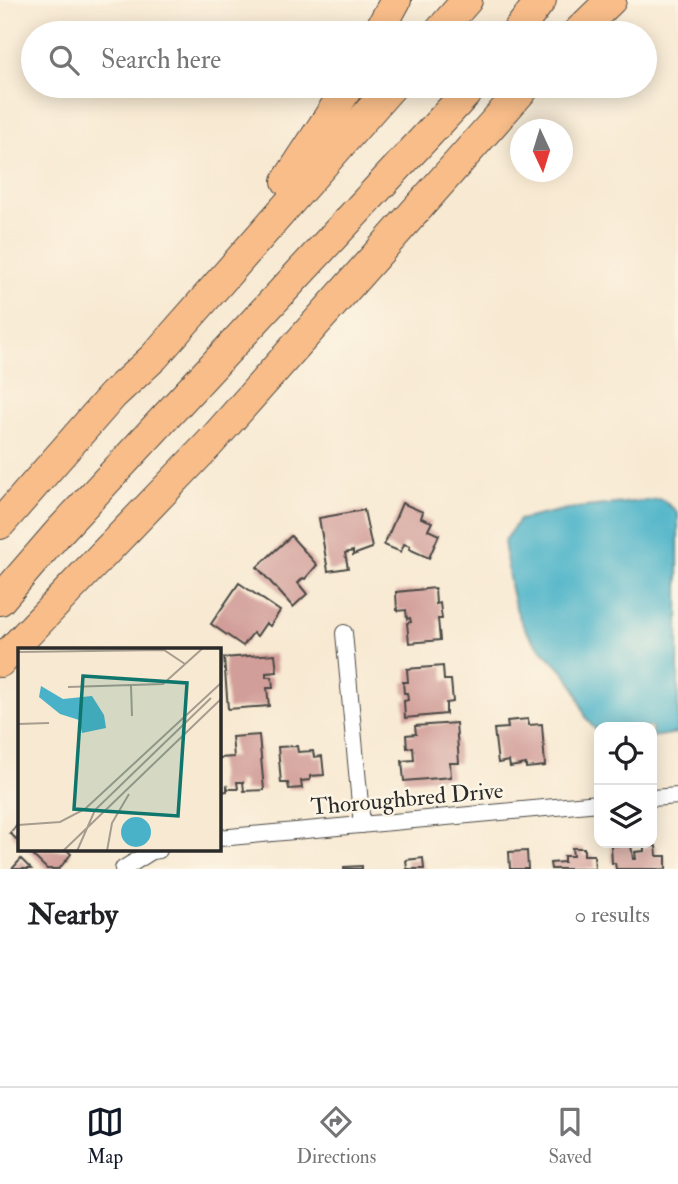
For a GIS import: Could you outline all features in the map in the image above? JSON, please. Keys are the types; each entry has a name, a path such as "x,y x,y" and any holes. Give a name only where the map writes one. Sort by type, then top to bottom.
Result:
{"highway":[{"path":"385,21 396,0"},
{"path":"449,21 467,0"},
{"path":"525,21 541,0"},
{"path":"589,21 611,0"},
{"path":"113,395 137,354 265,212 341,98"},
{"path":"0,524 113,395 154,357 381,98"},
{"path":"0,600 66,524 462,98"},
{"path":"0,662 209,444 515,98"}],"street":[{"path":"344,633 362,825"},
{"path":"657,798 678,796"},
{"name":"Thoroughbred Drive","path":"220,838 594,803"},
{"path":"123,869 150,852"}],"water":[{"path":"661,499 678,515 678,733 657,736 657,722 594,722 594,728 585,716 568,677 535,643 519,617 508,574 504,541 519,520 567,509"}],"building":[{"path":"402,503 423,512 421,518 432,522 428,530 439,535 429,558 404,544 401,552 384,545"},
{"path":"364,510 372,548 353,555 353,551 345,553 348,568 328,571 319,518"},
{"path":"291,536 317,565 298,583 307,594 293,607 257,567"},
{"path":"239,583 280,611 270,626 266,623 257,636 253,633 243,646 211,624"},
{"path":"435,588 436,604 440,603 442,619 438,619 440,640 409,643 407,623 411,622 410,618 407,619 406,610 397,611 396,592"},
{"path":"275,654 277,672 266,673 266,677 272,677 273,688 267,688 269,706 228,709 224,658"},
{"path":"443,666 444,680 451,680 453,702 446,703 446,714 405,718 404,701 408,700 403,682 408,682 407,669"},
{"path":"528,719 529,725 542,724 545,766 526,768 526,764 510,767 509,761 498,763 494,729 508,728 507,721"},
{"path":"456,723 459,763 450,763 451,777 404,781 402,761 414,760 413,747 407,748 406,735 416,734 415,726"},
{"path":"259,735 264,790 244,791 243,782 237,782 238,789 228,789 227,785 227,791 220,792 220,758 234,757 232,737"},
{"path":"297,746 298,752 313,751 314,757 322,756 324,775 310,776 310,780 301,781 302,788 289,789 288,783 281,783 278,747"},
{"path":"18,824 18,841 10,833"},
{"path":"572,848 584,848 584,855 594,855 595,869 551,869 550,863 564,862 564,856 573,856"},
{"path":"611,848 631,848 633,859 636,859 635,852 644,851 644,848 656,848 657,856 666,856 666,869 616,869 615,863 612,863"},
{"path":"527,851 528,869 510,869 509,852"},
{"path":"29,852 71,854 59,869 47,869"},
{"path":"423,858 424,869 407,869 406,860"},
{"path":"21,859 31,869 12,869"},
{"path":"362,866 362,869 344,869 344,867"}]}
